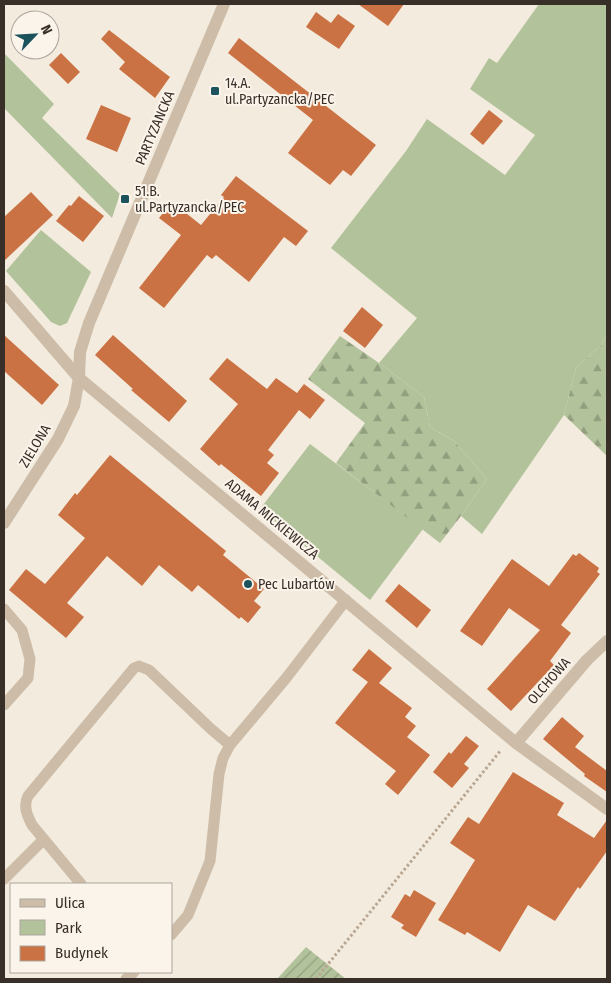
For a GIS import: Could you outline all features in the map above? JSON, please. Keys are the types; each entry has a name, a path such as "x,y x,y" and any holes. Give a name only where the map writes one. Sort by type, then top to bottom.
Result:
{"street":[{"name":"PARTYZANCKA","path":"79,378 80,352 89,323 224,4"},
{"name":"ADAMA MICKIEWICZA","path":"4,291 79,378 514,740 607,809"},
{"name":"ZIELONA","path":"4,523 58,439 74,406 79,378"},
{"name":"OLCHOWA","path":"514,740 587,660 607,641"}],"lane":[{"path":"172,934 188,915 210,861 219,774 223,758 230,745 281,684 346,600"},
{"path":"4,609 22,630 30,659 28,678 4,705"},
{"path":"79,883 32,825 25,802 134,668 139,666 150,670 230,745"},
{"path":"4,880 43,840"}],"path":[{"path":"316,979 514,740"}],"green space":[{"path":"539,4 607,4 607,336 601,345 576,368 564,415 482,534 461,516 487,479 454,441 430,427 424,397 379,363 417,318 331,248 406,151 427,119 505,175 535,135 470,89 489,58 497,63"},
{"path":"4,53 54,104 42,118 120,194 112,218 4,108"},
{"path":"41,230 91,272 67,323 60,326 51,322 6,271"},
{"path":"340,336 424,397 430,427 454,441 487,479 440,543 336,463 365,423 308,379"},
{"path":"607,336 607,456 564,415 576,368 601,345"},
{"path":"310,444 423,529 370,600 260,509"},
{"path":"306,947 346,979 277,979"}],"building":[{"path":"358,4 404,4 388,26"},
{"path":"316,12 331,23 338,14 355,26 339,49 306,27"},
{"path":"109,30 170,77 155,98 119,69 125,62 101,39"},
{"path":"239,38 376,145 351,176 343,170 330,185 288,153 313,120 228,53"},
{"path":"60,54 80,72 68,84 49,65 54,60 60,60"},
{"path":"101,105 131,118 117,152 86,139"},
{"path":"489,110 503,121 483,145 470,134"},
{"path":"236,176 308,231 296,246 284,237 249,282 216,255 212,259 207,255 164,308 139,288 181,235 159,218 172,202 201,225 224,197 221,195"},
{"path":"31,192 53,215 4,261 4,217"},
{"path":"79,196 104,216 83,242 56,221"},
{"path":"362,307 383,325 365,348 343,331"},
{"path":"4,335 59,385 42,405 4,371"},
{"path":"113,335 187,401 169,422 131,390 133,389 95,355"},
{"path":"227,358 267,389 276,378 297,393 304,384 325,400 310,419 299,410 268,450 274,455 267,463 279,473 261,496 221,464 219,466 200,449 238,404 209,379"},
{"path":"110,455 226,551 223,555 264,589 254,601 261,607 248,623 241,617 239,619 198,585 192,592 159,565 142,586 107,556 67,603 84,617 66,638 9,590 26,569 45,584 85,538 58,515 75,493 77,495"},
{"path":"579,553 599,568 597,572 600,574 561,625 571,633 550,661 554,665 511,711 487,689 540,630 509,608 482,646 460,631 512,559 549,586 573,554 576,556"},
{"path":"399,584 431,610 417,628 385,601"},
{"path":"369,649 392,668 379,683 412,708 405,717 416,726 407,737 430,755 398,795 385,784 396,771 335,723 368,682 352,670"},
{"path":"562,717 584,736 575,747 607,771 607,792 584,776 585,774 543,739"},
{"path":"466,736 479,746 464,764 469,768 452,788 433,772 449,752 451,754"},
{"path":"513,772 564,803 557,815 594,838 607,820 607,851 580,889 578,887 555,921 528,905 500,952 467,932 465,935 438,920 475,860 450,843 468,817 479,824"},
{"path":"414,890 436,903 416,937 401,928 404,925 391,917 405,894 410,897"}],"place":[{"name":"14.A. ul.Partyzancka/PEC","path":"215,91"},
{"name":"51.B. ul.Partyzancka/PEC","path":"125,199"},
{"name":"Pec Lubartów","path":"248,584"}]}
